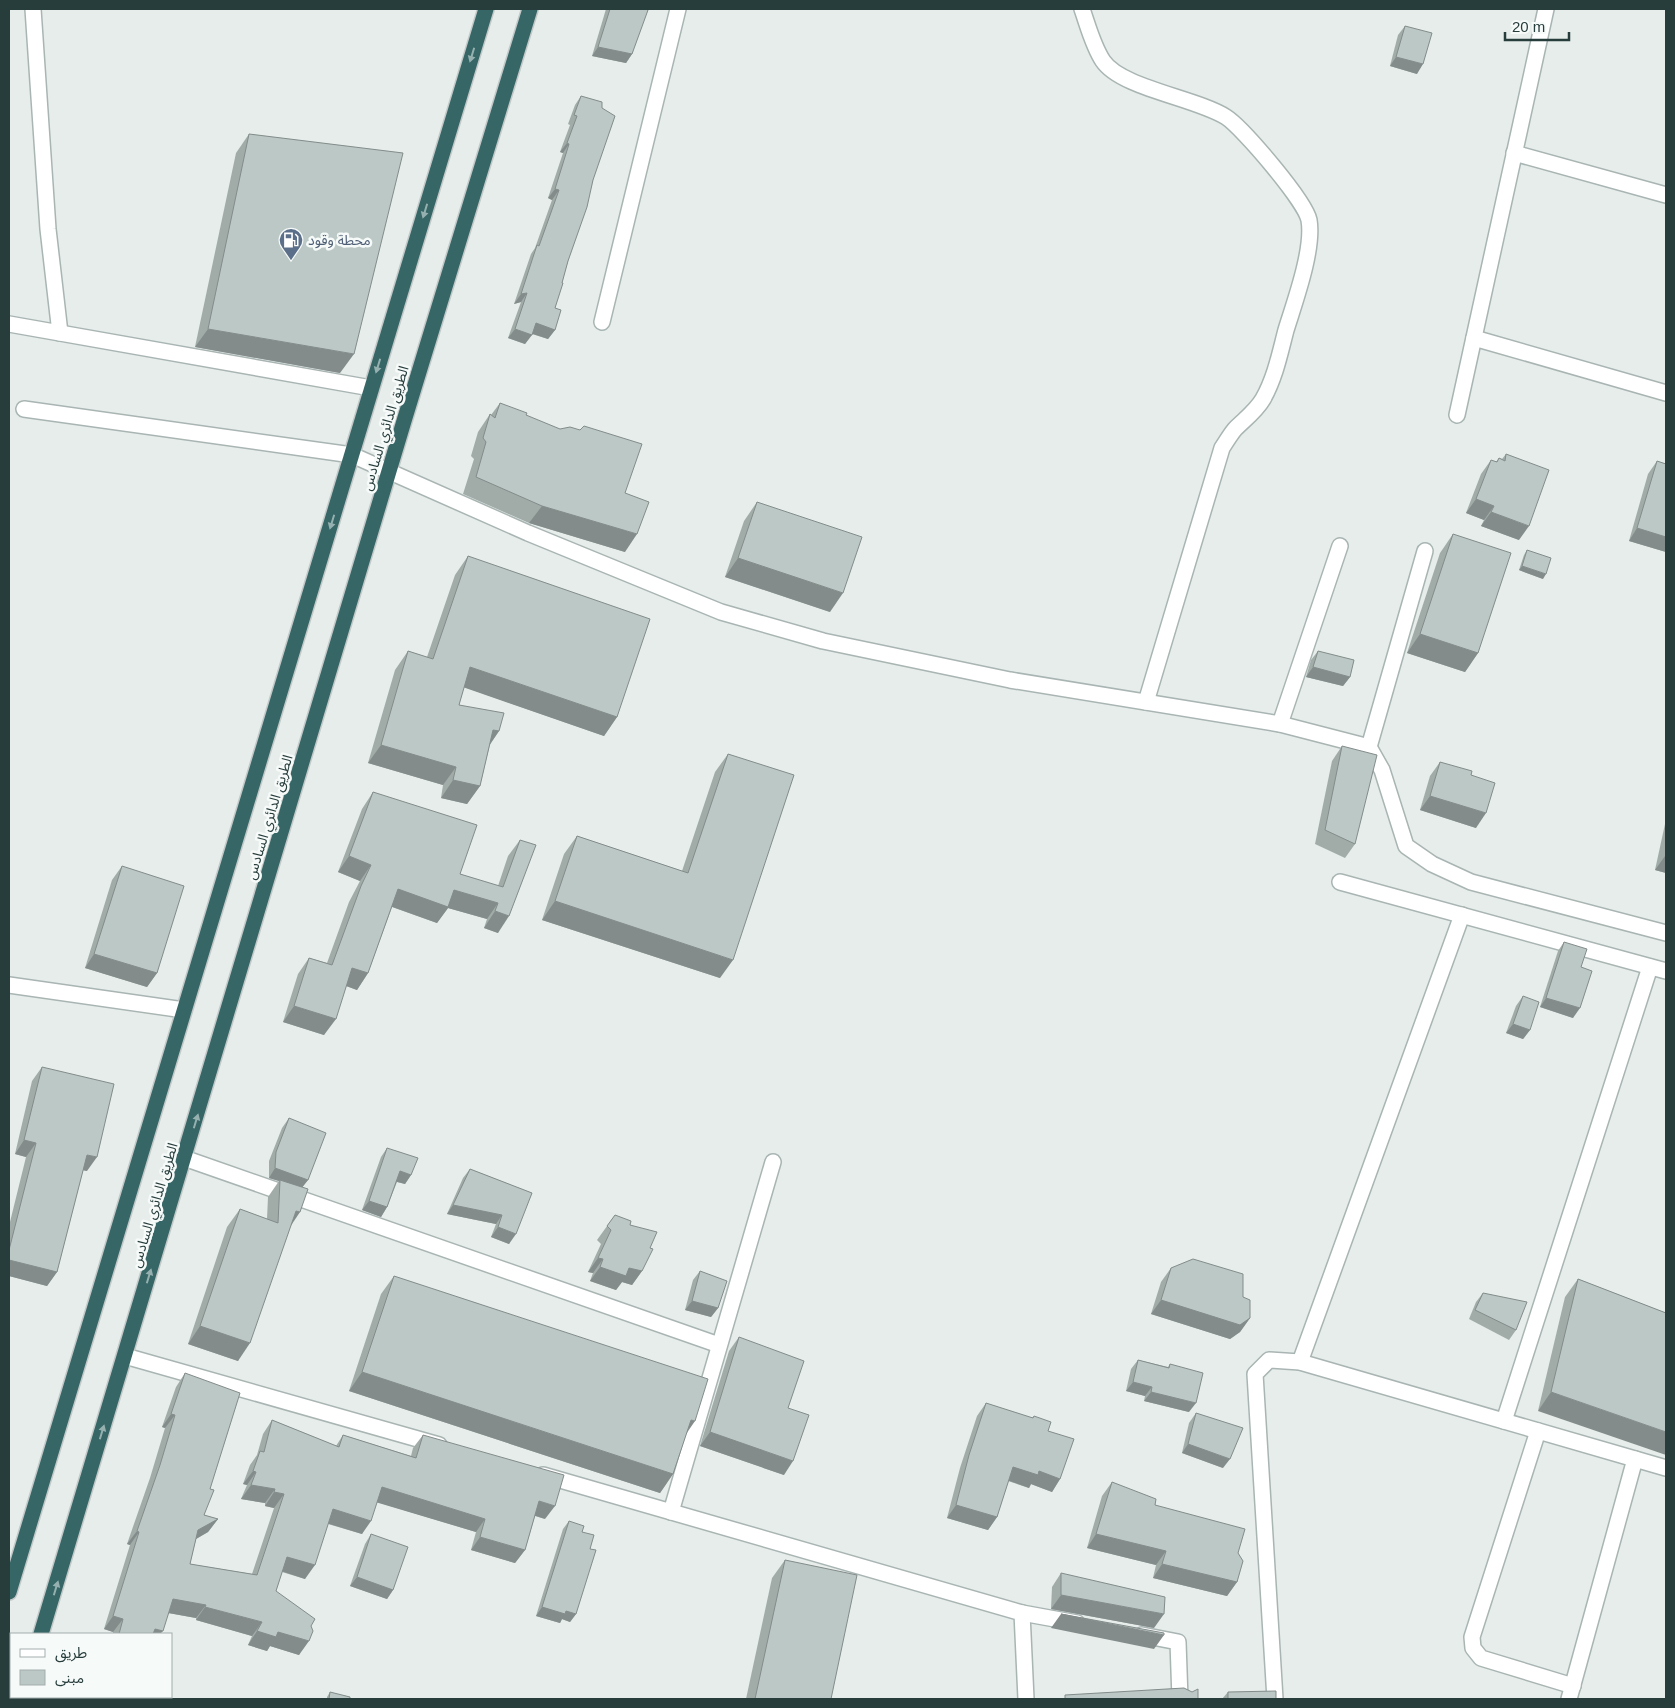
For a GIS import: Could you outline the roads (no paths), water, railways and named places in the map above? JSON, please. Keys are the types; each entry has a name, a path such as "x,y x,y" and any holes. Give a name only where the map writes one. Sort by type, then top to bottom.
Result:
{"highway":[{"name":"الطريق الدائري السادس","path":"9,1592 486,9"},
{"name":"الطريق الدائري السادس","path":"42,1633 389,471 530,9"}],"street":[{"path":"33,9 48,229 60,333"},
{"path":"602,322 678,9"},
{"path":"1082,9 1096,48 1104,63 1114,73 1212,110 1227,118 1242,130 1300,200 1309,219 1309,239 1303,273 1273,376 1263,399 1252,414 1234,430 1222,448 1146,702"},
{"path":"1457,416 1546,9"},
{"path":"1514,153 1666,194"},
{"path":"9,324 372,388"},
{"path":"1474,338 1666,393"},
{"path":"24,410 352,455 528,532 722,612 833,643 1010,680 1280,724 1368,746 1382,770 1406,846 1432,864 1472,882 1666,933"},
{"path":"1280,724 1340,546"},
{"path":"1368,746 1425,551"},
{"path":"1340,882 1666,971"},
{"path":"1300,1362 1462,915"},
{"path":"1504,1421 1650,967"},
{"path":"9,985 184,1010"},
{"path":"184,1158 719,1345"},
{"path":"671,1512 773,1162"},
{"path":"125,1356 451,1449"},
{"path":"1275,1699 1254,1374 1269,1360 1300,1362 1666,1468"},
{"path":"1538,1431 1472,1637 1473,1648 1481,1658 1571,1693 1635,1459"},
{"path":"527,1471 1022,1613 1091,1626"},
{"path":"1022,1613 1026,1699"},
{"path":"1130,1633 1178,1642 1180,1699"}],"place":[{"name":"محطة وقود","path":"291,261"}]}
